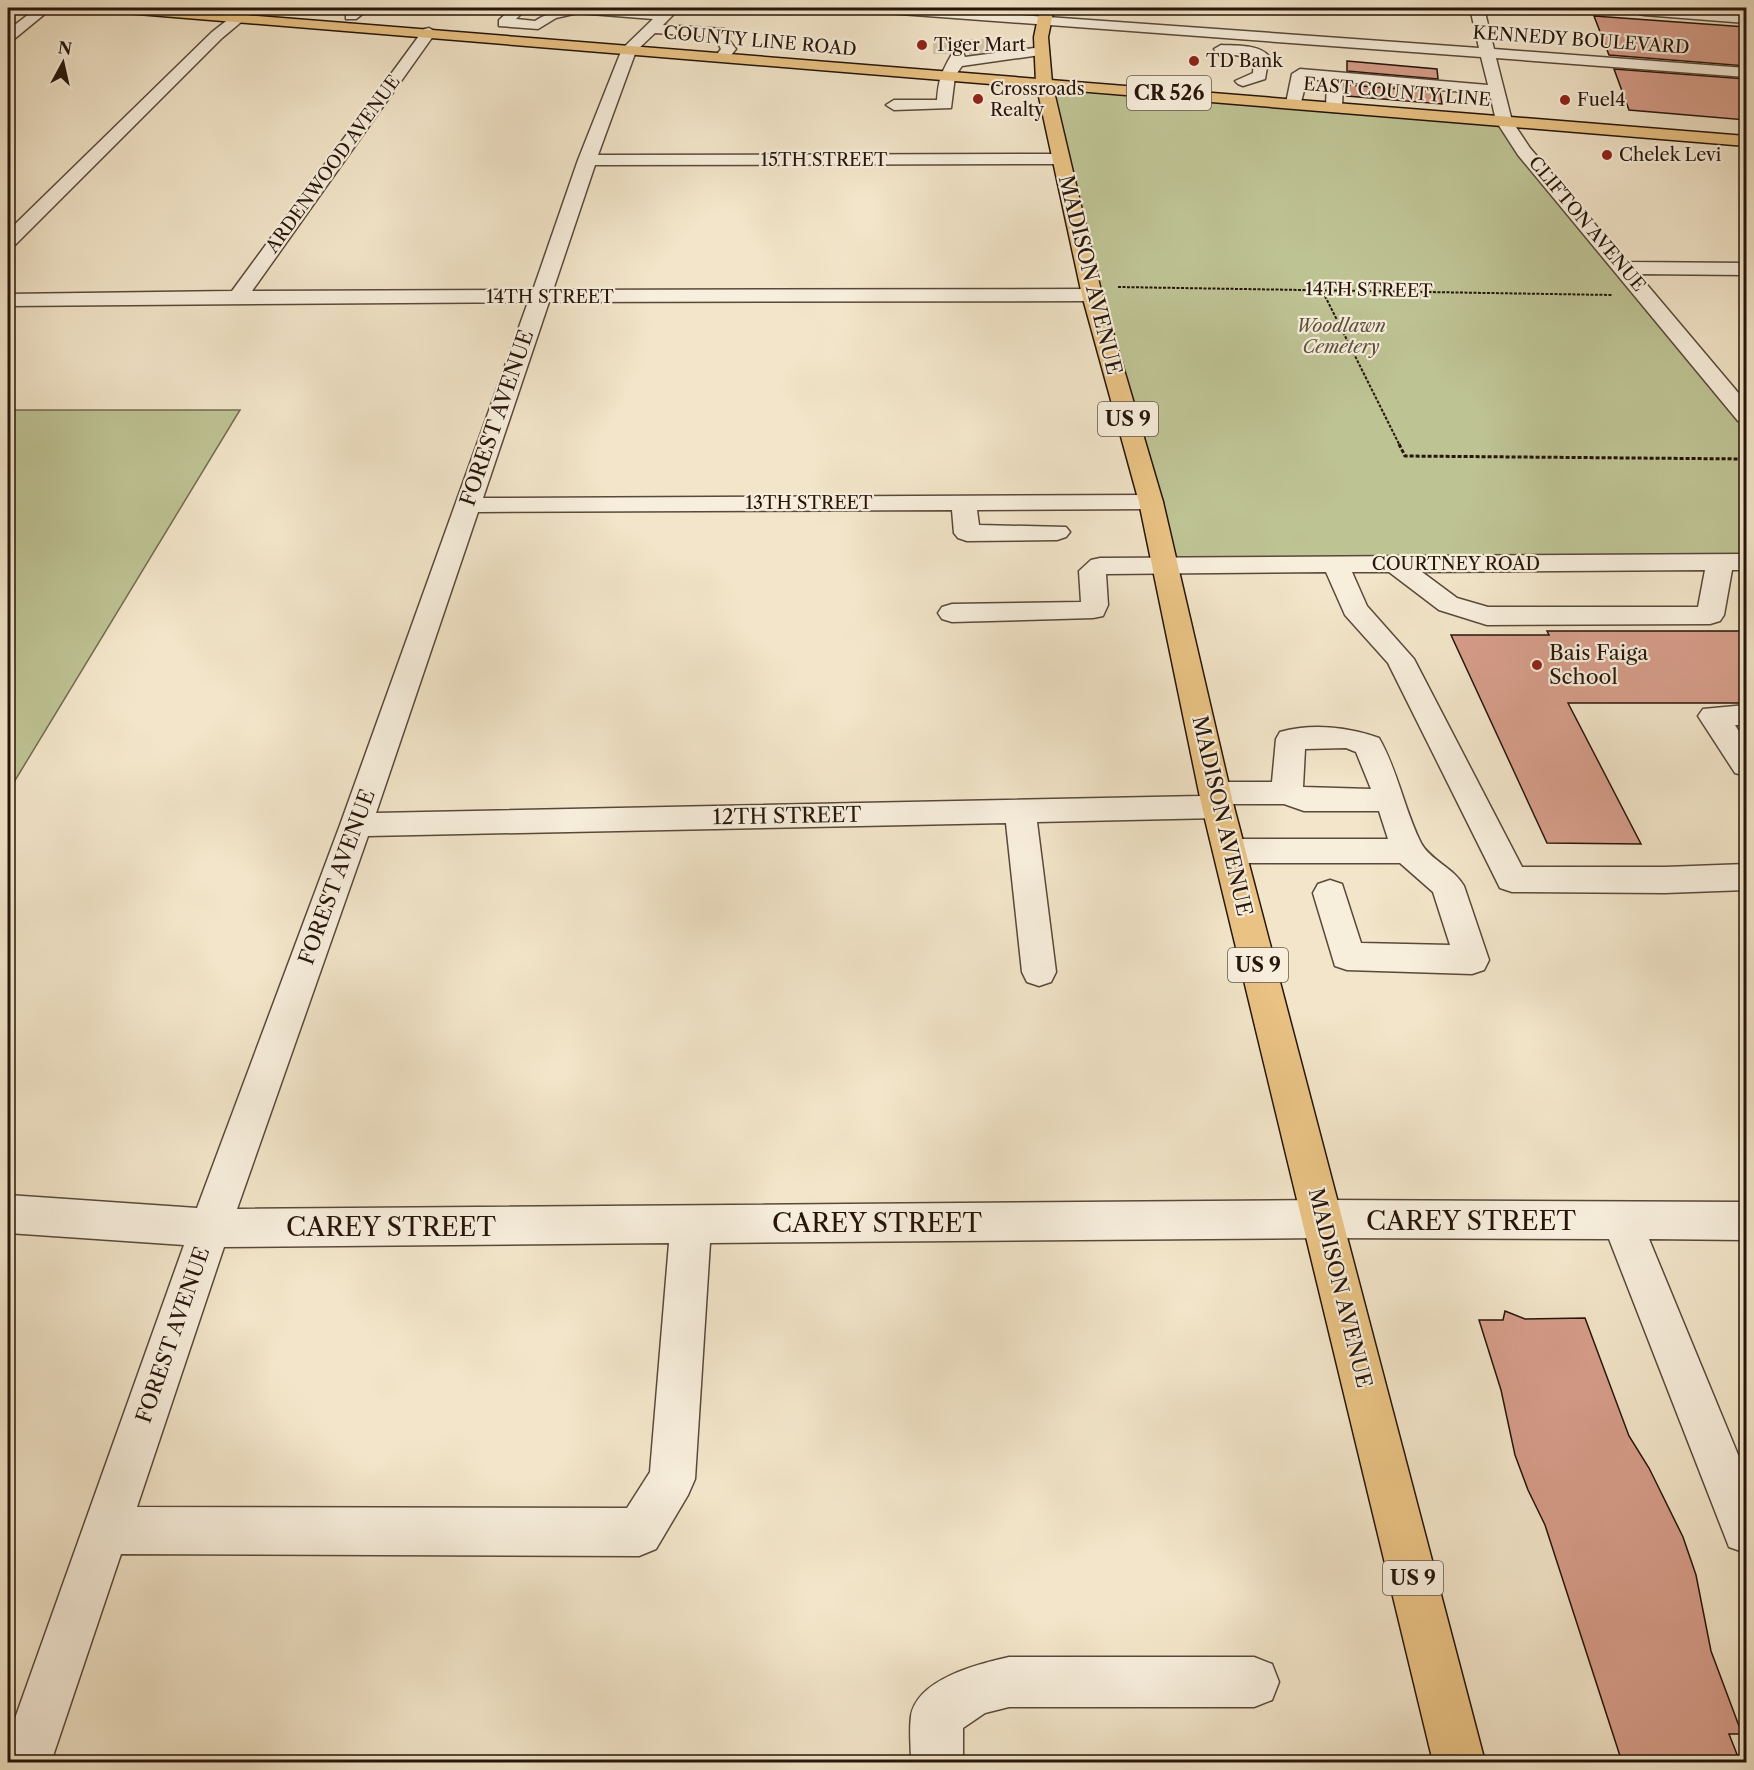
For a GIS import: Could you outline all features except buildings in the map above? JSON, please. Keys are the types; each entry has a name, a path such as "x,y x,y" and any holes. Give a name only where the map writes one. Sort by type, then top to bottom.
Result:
{"main road":[{"name":"COUNTY LINE ROAD","path":"113,8 245,12 429,32 640,38 722,57 954,64 1044,83"},
{"name":"MADISON AVENUE","path":"1045,13 1038,41 1044,83 1091,291 1151,502 1229,851 1459,1762"},
{"name":"EAST COUNTY LINE","path":"1044,83 1746,141"}],"street":[{"path":"8,37 45,8"},
{"path":"351,16 363,8"},
{"path":"520,8 504,23 538,25 555,14 584,9 668,11"},
{"name":"KENNEDY BOULEVARD","path":"873,8 1045,13 1191,22 1375,57 1440,49 1746,72"},
{"name":"CLIFTON AVENUE","path":"1477,8 1504,121 1524,151 1647,295 1736,391 1746,416"},
{"path":"1642,8 1644,11 1746,18"},
{"path":"947,10 949,28 959,29"},
{"name":"FOREST AVENUE","path":"25,1762 210,1228 356,825 587,160 640,38 668,11"},
{"path":"8,241 217,35 245,12"},
{"path":"1188,46 1191,22"},
{"name":"ARDENWOOD AVENUE","path":"238,297 390,83 429,32"},
{"path":"640,38 724,33 721,39 729,49 722,57"},
{"path":"997,55 999,35"},
{"path":"1250,35 1250,51"},
{"path":"940,54 954,64 997,55 1038,41"},
{"path":"1604,42 1612,62"},
{"path":"1144,43 1250,51 1262,56 1260,76 1243,81"},
{"path":"1375,57 1375,74 1444,80 1440,49"},
{"path":"1233,50 1230,69 1243,81"},
{"path":"954,64 977,55"},
{"path":"894,105 945,105 954,64"},
{"path":"1294,103 1300,74 1496,90"},
{"path":"1334,107 1335,77"},
{"path":"1242,99 1243,81"},
{"name":"15TH STREET","path":"587,160 1060,159"},
{"path":"1624,268 1746,270"},
{"name":"14TH STREET","path":"8,300 1091,291"},
{"path":"964,502 967,533 1057,532"},
{"name":"13TH STREET","path":"467,505 1151,502"},
{"path":"1395,564 1448,604 1466,612 1499,616 1710,615 1720,562"},
{"name":"COURTNEY ROAD","path":"952,614 1093,610 1095,605 1090,579 1092,571 1100,566 1746,562"},
{"path":"1336,565 1355,609 1400,659 1512,879 1665,880 1746,877"},
{"path":"1746,715 1713,716 1746,765"},
{"path":"1288,793 1287,770 1291,739 1348,738 1368,745 1408,851 1447,886 1472,960 1347,956 1330,893"},
{"name":"12TH STREET","path":"356,825 1020,811 1217,800 1288,793 1304,800 1390,800"},
{"path":"1020,811 1039,972"},
{"path":"1229,851 1408,851"},
{"name":"CAREY STREET","path":"8,1214 210,1228 1323,1220 1746,1221"},
{"path":"1623,1222 1746,1530"},
{"path":"105,1530 639,1532 672,1479 691,1224"},
{"path":"937,1762 937,1715 974,1690 1010,1682 1254,1682"}],"path":[{"name":"14TH STREET","path":"1091,291 1321,288 1647,295"},
{"path":"1321,288 1405,456 1746,459"}],"green space":[{"name":"Woodlawn Cemetery","path":"1044,83 1504,121 1746,416 1746,562 1165,566"},
{"path":"8,410 240,410 8,792"}],"tunnel":[{"path":"941,38 941,54"},
{"path":"977,39 977,55"}],"place":[{"name":"Tiger Mart","path":"922,45"},
{"name":"TD Bank","path":"1194,61"},
{"name":"Crossroads Realty","path":"978,99"},
{"name":"Fuel4","path":"1565,100"},
{"name":"Chelek Levi","path":"1607,155"},
{"name":"Bais Faiga School","path":"1537,665"}]}
